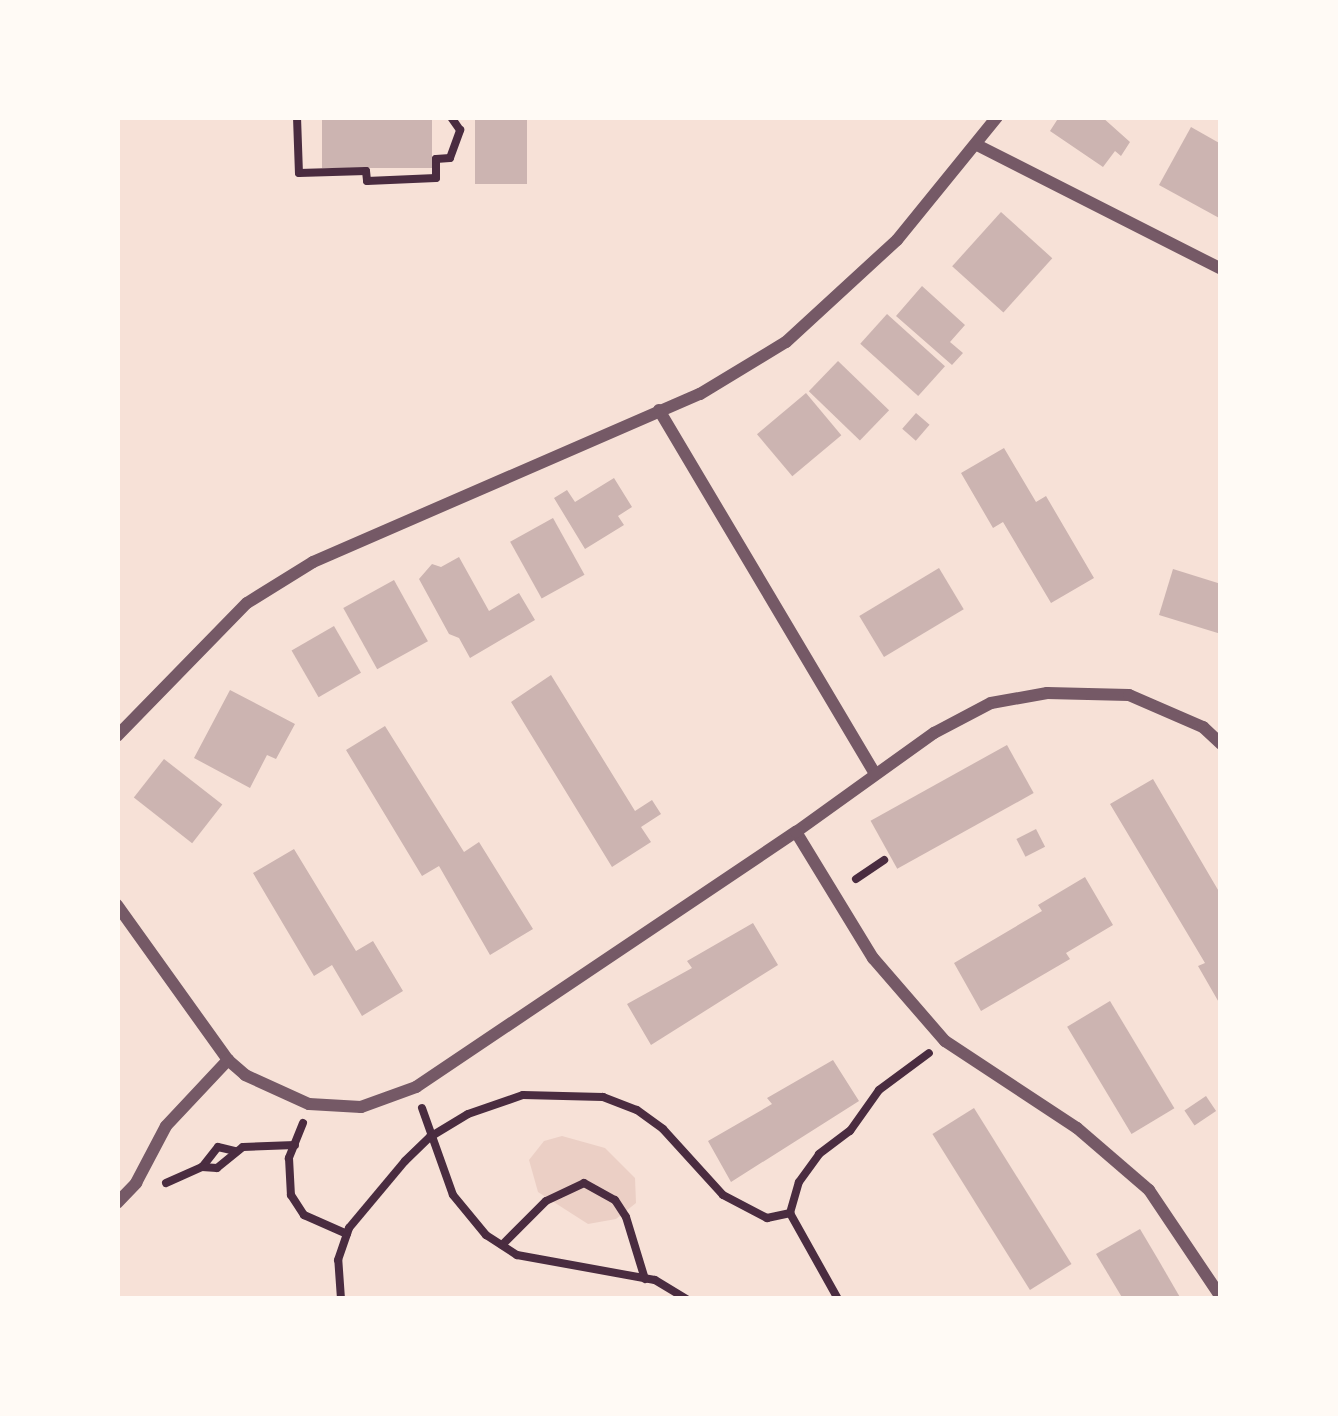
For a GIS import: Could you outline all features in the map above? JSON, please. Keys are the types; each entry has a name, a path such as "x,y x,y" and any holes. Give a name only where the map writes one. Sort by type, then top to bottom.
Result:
{"street":[{"path":"117,736 247,603 314,562 746,368 842,295 897,240 997,117"},
{"path":"977,146 1221,269"},
{"path":"659,410 875,774"},
{"path":"117,905 228,1060 245,1075 309,1104 361,1107 416,1087 796,832 934,733 991,704 1047,693 1129,695 1202,727 1221,743"},
{"path":"796,832 873,958 945,1041 1077,1128 1149,1190 1221,1297"},
{"path":"117,1203 136,1184 166,1126 228,1060"}],"path":[{"path":"297,117 299,173 366,171 367,181 436,178 436,159 450,158 460,130 451,117"},
{"path":"856,879 884,860"},
{"path":"838,1299 790,1213 799,1182 819,1154 850,1131 879,1090 945,1041"},
{"path":"416,1087 453,1195 486,1235 558,1264 645,1279 687,1299"},
{"path":"341,1299 338,1260 347,1234 430,1137 468,1114 524,1095 603,1096 637,1110 663,1130 723,1195 745,1210 766,1218 790,1213"},
{"path":"309,1104 289,1158 291,1195 304,1215 347,1234"},
{"path":"159,1188 202,1167 218,1147 236,1151 268,1143 295,1145"},
{"path":"202,1167 217,1168 236,1151"},
{"path":"502,1245 546,1201 584,1183 615,1200 626,1217 645,1279"}],"shaded area":[{"path":"562,1136 605,1148 635,1178 636,1203 616,1219 588,1224 538,1192 529,1160 544,1141"}],"building":[{"path":"322,117 432,117 432,168 322,168"},
{"path":"475,117 527,117 527,184 475,184"},
{"path":"1059,117 1102,117 1130,142 1121,156 1115,151 1103,167 1050,131"},
{"path":"1191,127 1221,144 1221,219 1159,185"},
{"path":"1001,212 1052,258 1003,312 952,266"},
{"path":"922,286 965,325 950,342 963,353 952,365 896,316"},
{"path":"887,314 945,366 918,396 860,344"},
{"path":"838,361 889,410 860,441 809,391"},
{"path":"806,393 841,435 792,476 757,434"},
{"path":"916,413 930,425 916,441 902,429"},
{"path":"1004,448 1036,502 1046,496 1094,578 1051,603 1003,522 993,528 961,473"},
{"path":"614,478 632,507 618,516 624,525 585,549 554,498 567,490 575,502"},
{"path":"553,518 585,575 542,599 510,542"},
{"path":"459,557 489,611 519,593 535,620 470,658 459,638 449,634 419,579 432,564 441,567"},
{"path":"939,568 964,609 884,657 859,616"},
{"path":"1173,569 1221,584 1221,634 1159,615"},
{"path":"394,580 428,641 377,669 343,608"},
{"path":"334,626 361,673 319,697 292,650"},
{"path":"551,675 635,811 652,800 661,814 641,827 651,842 612,867 511,702"},
{"path":"230,690 295,724 276,759 267,755 250,788 194,758"},
{"path":"385,726 464,852 479,842 533,929 490,955 439,866 422,876 346,750"},
{"path":"1007,745 1034,793 897,869 871,821"},
{"path":"164,759 222,805 192,843 134,798"},
{"path":"1153,779 1221,895 1221,1006 1198,966 1205,963 1110,804"},
{"path":"1036,829 1045,847 1025,857 1016,839"},
{"path":"294,849 356,951 373,941 403,991 362,1016 332,965 314,976 253,873"},
{"path":"1085,877 1113,925 1066,953 1070,959 981,1011 954,963 1042,911 1038,905"},
{"path":"753,923 778,965 651,1045 627,1004 692,968 687,961"},
{"path":"1110,1001 1174,1108 1132,1134 1067,1027"},
{"path":"833,1060 859,1101 731,1182 708,1141 772,1104 767,1098"},
{"path":"1206,1096 1216,1111 1195,1125 1184,1111"},
{"path":"974,1108 1072,1264 1030,1290 932,1134"},
{"path":"1140,1229 1181,1299 1123,1299 1096,1254"}]}
